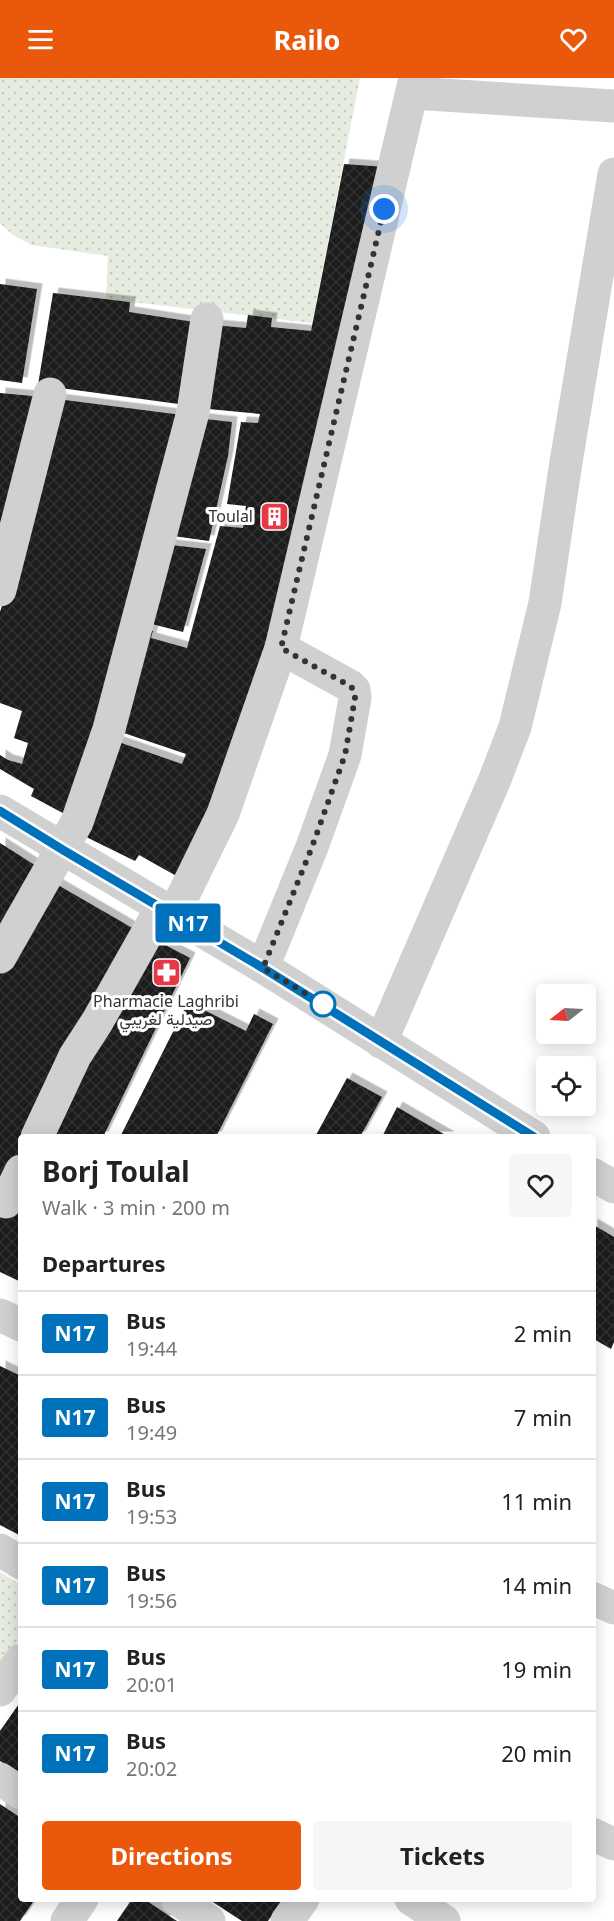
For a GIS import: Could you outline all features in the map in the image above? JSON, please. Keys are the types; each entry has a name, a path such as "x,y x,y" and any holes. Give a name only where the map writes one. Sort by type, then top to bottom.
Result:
{"street":[{"path":"38,1134 75,1056 168,911 223,814 281,648 414,86 614,106"},
{"path":"381,1042 495,779 515,727 545,603 614,174"},
{"path":"0,957 77,822 109,729 193,412 207,319"},
{"path":"0,590 50,394"},
{"path":"263,968 312,847 345,755 355,698 354,690 350,686 281,648"},
{"path":"0,811 263,968 522,1134"},
{"path":"596,1176 614,1187"},
{"path":"6,1202 18,1177"},
{"path":"0,1315 18,1324"},
{"path":"0,1550 18,1561"},
{"path":"596,1600 614,1608"},
{"path":"0,1690 18,1664"},
{"path":"0,1779 18,1791"},
{"path":"596,1836 614,1844"},
{"path":"67,1921 80,1902"},
{"path":"181,1902 209,1921"},
{"path":"287,1921 301,1902"},
{"path":"416,1902 444,1921"}],"shaded area":[{"path":"0,78 360,78 312,323 106,299 108,256 32,245 13,235 0,223"},
{"path":"0,1572 18,1583 18,1641 0,1668"}],"building":[{"name":"Toulal","path":"344,164 386,167 259,680 180,878 139,855 135,861 80,834 110,739 182,764 186,754 115,730 141,628 153,631 151,638 187,648 220,526 243,528 246,506 227,504 241,422 258,423 260,414 198,408 213,325 246,328 248,315 272,318 271,327 311,331"},
{"path":"0,284 37,289 22,383 0,380"},
{"path":"53,293 130,302 129,312 194,322 186,405 38,385"},
{"path":"0,393 43,397 0,561"},
{"path":"57,399 182,415 72,818 31,796 34,789 0,769 0,755 22,764 28,743 14,738 22,711 0,703 0,612"},
{"name":"Toulal","path":"196,418 232,422 228,456 209,541 166,535"},
{"name":"Toulal","path":"162,544 206,549 183,632 144,622"},
{"path":"0,843 41,869 0,941"},
{"path":"51,881 141,933 23,1134 18,1134 18,1157 0,1195 0,966"},
{"path":"150,937 190,958 104,1134 45,1134"},
{"path":"188,1002 246,1031 254,1014 273,1024 218,1134 122,1134"},
{"path":"347,1078 382,1097 362,1134 317,1134"},
{"path":"397,1107 444,1134 384,1134"},
{"path":"18,1189 18,1281 0,1272 0,1212"},
{"path":"596,1226 614,1237 614,1342 611,1349 596,1340"},
{"path":"0,1366 18,1375 18,1534 0,1525"},
{"path":"18,1705 18,1773 0,1761 0,1731"},
{"path":"0,1804 18,1816 18,1902 33,1902 20,1921 0,1921"},
{"path":"130,1902 148,1902 177,1921 117,1921"},
{"path":"213,1902 281,1902 268,1921 242,1921"}],"bus line":[{"name":"N17","path":"0,811 263,968 529,1134"}],"place":[{"name":"Toulal","path":"274,516"},
{"name":"Pharmacie Laghribi صيدلية لغريبي","path":"166,973"}],"route":[{"path":"323,1004 263,968 312,847 345,755 355,698 354,690 350,686 281,648 384,209"}]}
